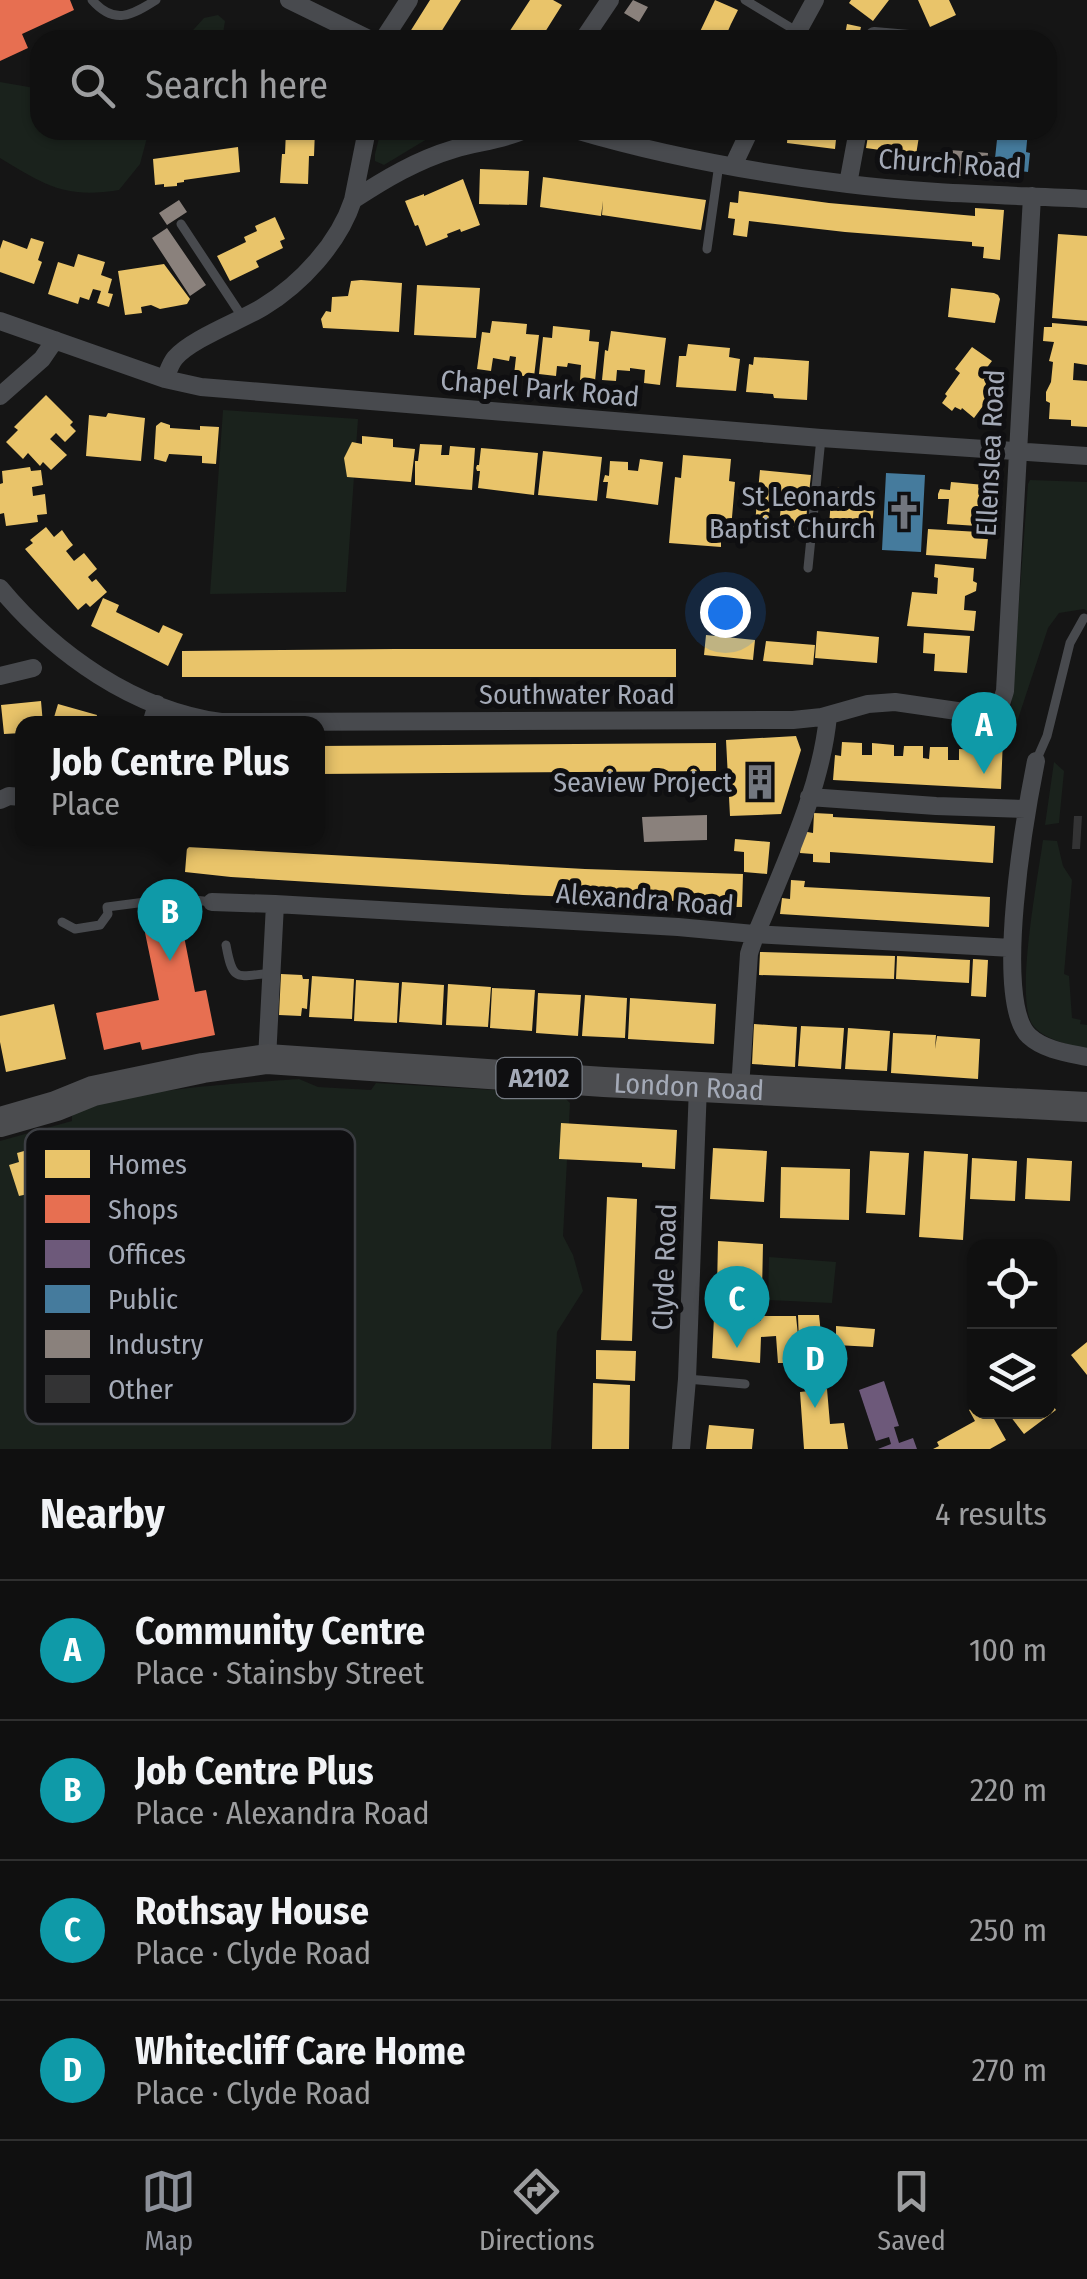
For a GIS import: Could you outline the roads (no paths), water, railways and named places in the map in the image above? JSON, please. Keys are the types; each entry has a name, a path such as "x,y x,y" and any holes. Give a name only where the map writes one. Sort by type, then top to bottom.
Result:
{"main road":[{"name":"London Road","path":"0,1122 93,1091 267,1059 450,1073 1087,1107"}],"street":[{"path":"289,0 351,30"},
{"path":"390,30 409,0"},
{"path":"590,30 610,0"},
{"path":"799,30 815,0"},
{"path":"165,379 177,355 186,348 268,304 301,278 348,212 365,140"},
{"path":"352,200 420,162 488,140"},
{"name":"Church Road","path":"612,140 726,165 848,184 1087,199"},
{"path":"726,165 743,140"},
{"path":"848,184 856,140"},
{"name":"Ellenslea Road","path":"996,711 1005,691 1032,196"},
{"name":"Chapel Park Road","path":"0,321 165,379 201,387 1087,456"},
{"path":"0,396 42,358 55,340"},
{"name":"Southwater Road","path":"0,588 21,613 88,668 157,704 193,716"},
{"path":"0,676 33,668"},
{"name":"Southwater Road","path":"325,722 794,720 895,702 964,712 996,711"},
{"path":"154,716 157,704"},
{"path":"740,1088 749,954 821,763 828,716"},
{"path":"1036,761 1026,808 1012,948 1013,997 1018,1019 1028,1035 1045,1046 1087,1057"},
{"path":"809,797 1026,808"},
{"name":"Alexandra Road","path":"212,902 1012,948"},
{"path":"267,1059 275,904"},
{"name":"Clyde Road","path":"681,1449 698,1086"}],"lane":[{"path":"92,0 106,14 126,16 156,0"},
{"path":"746,0 788,30"},
{"path":"707,250 726,165"},
{"path":"181,224 244,318"},
{"path":"808,568 822,438"},
{"path":"1036,761 1047,736 1070,643 1084,618"},
{"path":"62,922 75,929 100,925 108,908 176,898 212,902"},
{"path":"226,945 235,974 272,973"},
{"path":"687,1379 744,1384"}],"place":[{"name":"St Leonards Baptist Church","path":"904,512"},
{"name":"Community Centre","path":"984,774"},
{"name":"Seaview Project","path":"760,782"},
{"name":"Job Centre Plus","path":"170,961"},
{"name":"Rothsay House","path":"737,1348"},
{"name":"Whitecliff Care Home","path":"815,1408"}]}
